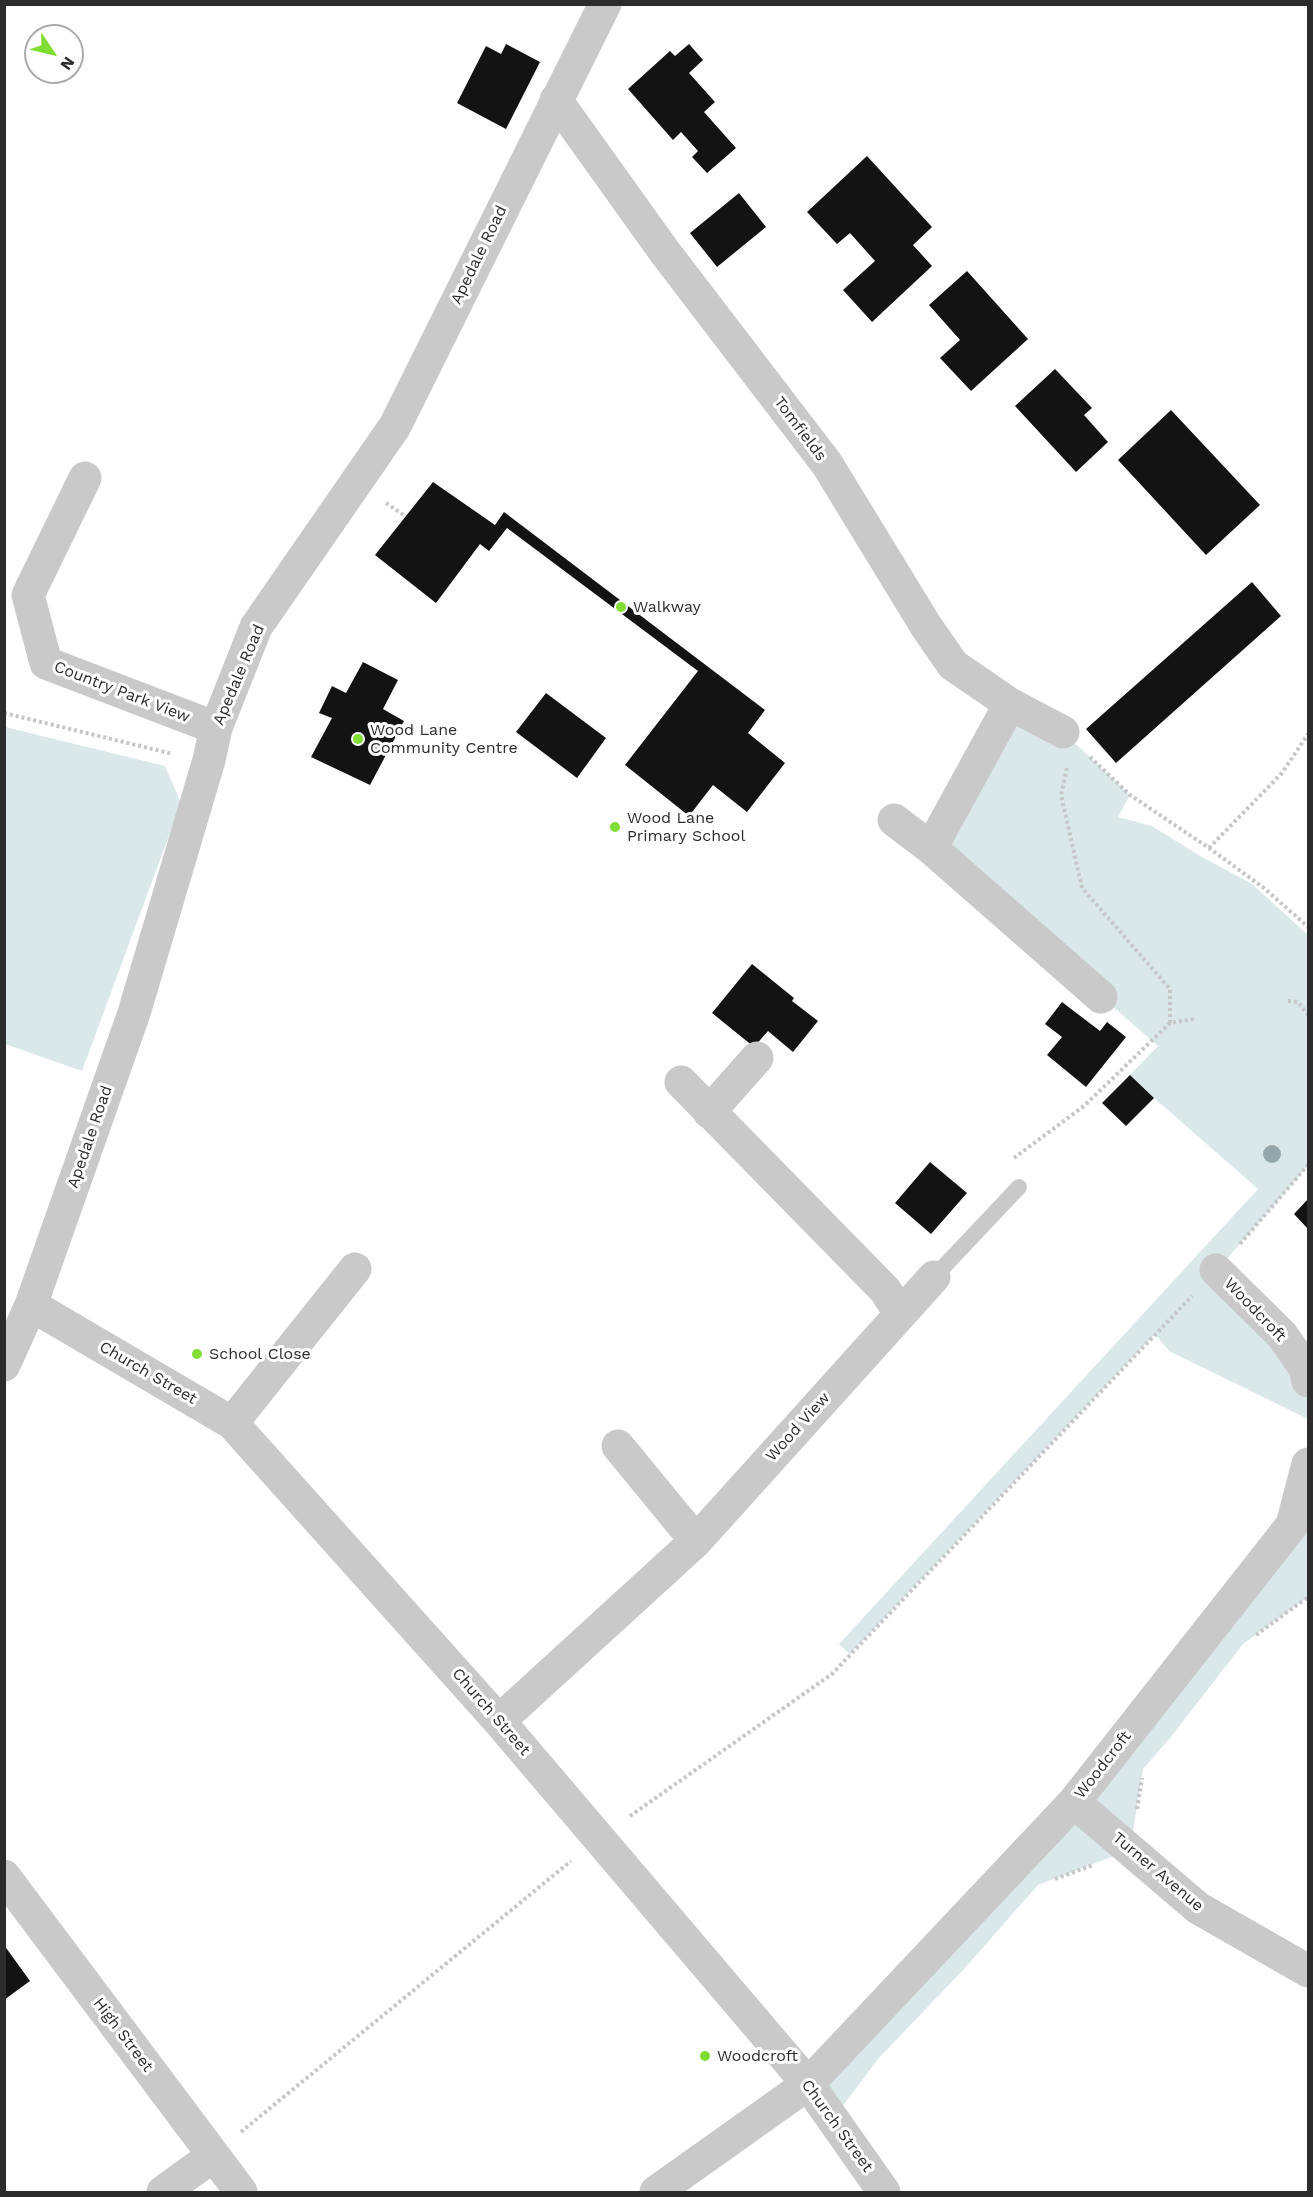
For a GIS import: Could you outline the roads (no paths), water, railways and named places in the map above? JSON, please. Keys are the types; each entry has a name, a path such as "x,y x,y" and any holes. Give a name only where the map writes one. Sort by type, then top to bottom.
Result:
{"street":[{"name":"Apedale Road","path":"4,1365 31,1305 134,1014 216,728 256,627 395,426 605,4"},
{"name":"Tomfields","path":"556,100 664,251 827,464 926,626 953,665 1010,704 1068,737"},
{"name":"Country Park View","path":"85,478 28,595 46,663 216,728"},
{"path":"931,848 1010,704"},
{"path":"894,820 931,848 1101,997"},
{"path":"710,1112 757,1058"},
{"path":"681,1082 885,1290 900,1313"},
{"path":"232,1423 355,1269"},
{"name":"Woodcroft","path":"1216,1270 1282,1335 1305,1368 1308,1381"},
{"name":"Wood View","path":"499,1720 696,1541 934,1277"},
{"name":"Church Street","path":"31,1305 232,1423 499,1720 808,2084 884,2193"},
{"path":"618,1446 696,1541"},
{"name":"Woodcroft","path":"656,2193 808,2084 1074,1802 1300,1528 1308,1464"},
{"name":"Turner Avenue","path":"1074,1802 1198,1908 1308,1971"},
{"name":"High Street","path":"4,1876 242,2193"},
{"path":"164,2193 213,2156"}],"lane":[{"path":"934,1277 1019,1187"}],"place":[{"name":"Walkway","path":"621,607"},
{"name":"Wood Lane Community Centre","path":"358,739"},
{"name":"Wood Lane Primary School","path":"615,827"},
{"name":"School Close","path":"197,1354"},
{"name":"Woodcroft","path":"705,2056"}]}
